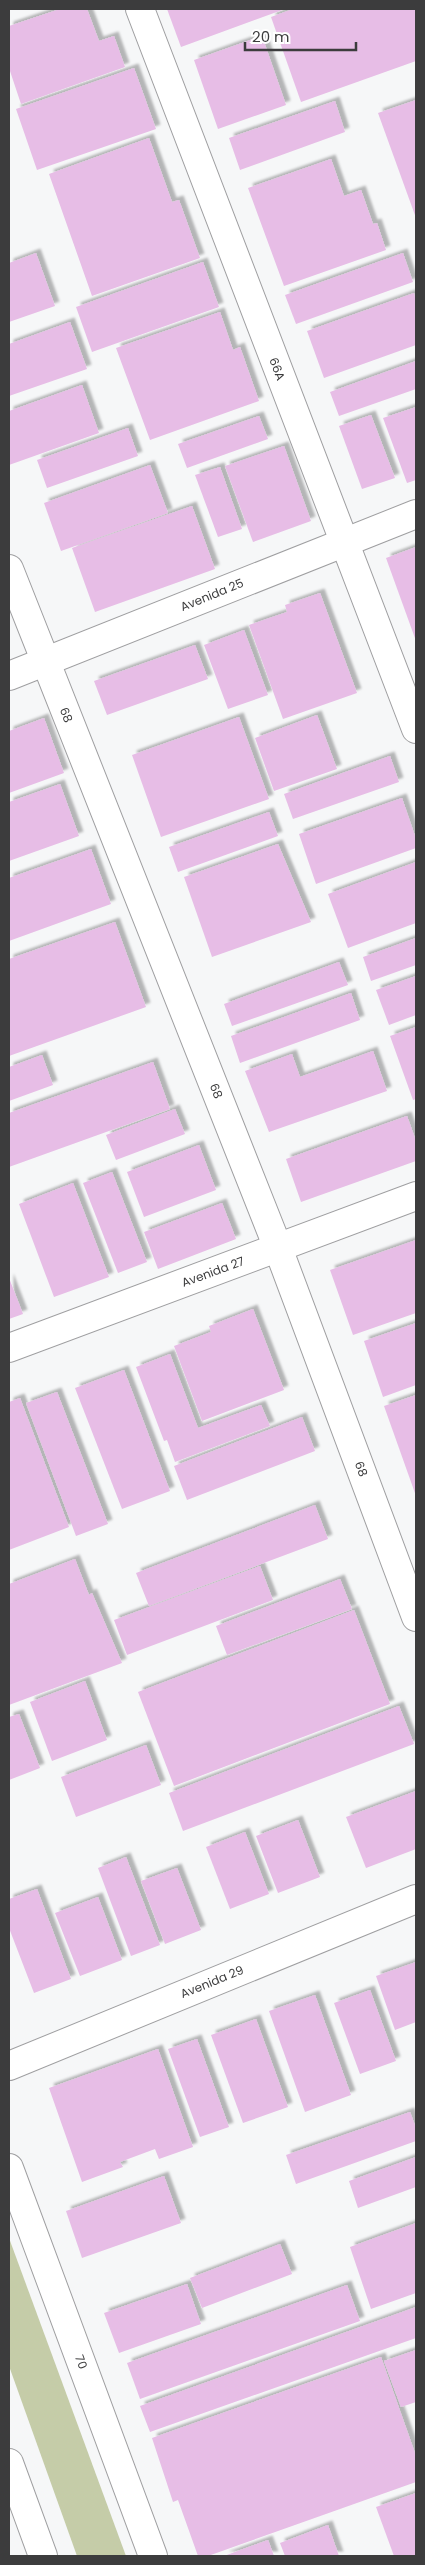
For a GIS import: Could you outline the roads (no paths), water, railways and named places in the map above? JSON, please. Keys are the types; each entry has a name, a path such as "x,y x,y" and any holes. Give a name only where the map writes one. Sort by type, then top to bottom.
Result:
{"street":[{"name":"66A","path":"140,9 343,543 416,729"},
{"name":"Avenida 25","path":"9,676 416,514"},
{"name":"68","path":"9,569 278,1248 416,1617"},
{"name":"Avenida 27","path":"9,1348 416,1196"},
{"name":"Avenida 29","path":"9,2066 416,1899"},
{"name":"70","path":"9,2168 153,2556"},
{"path":"9,2463 43,2556"}]}
